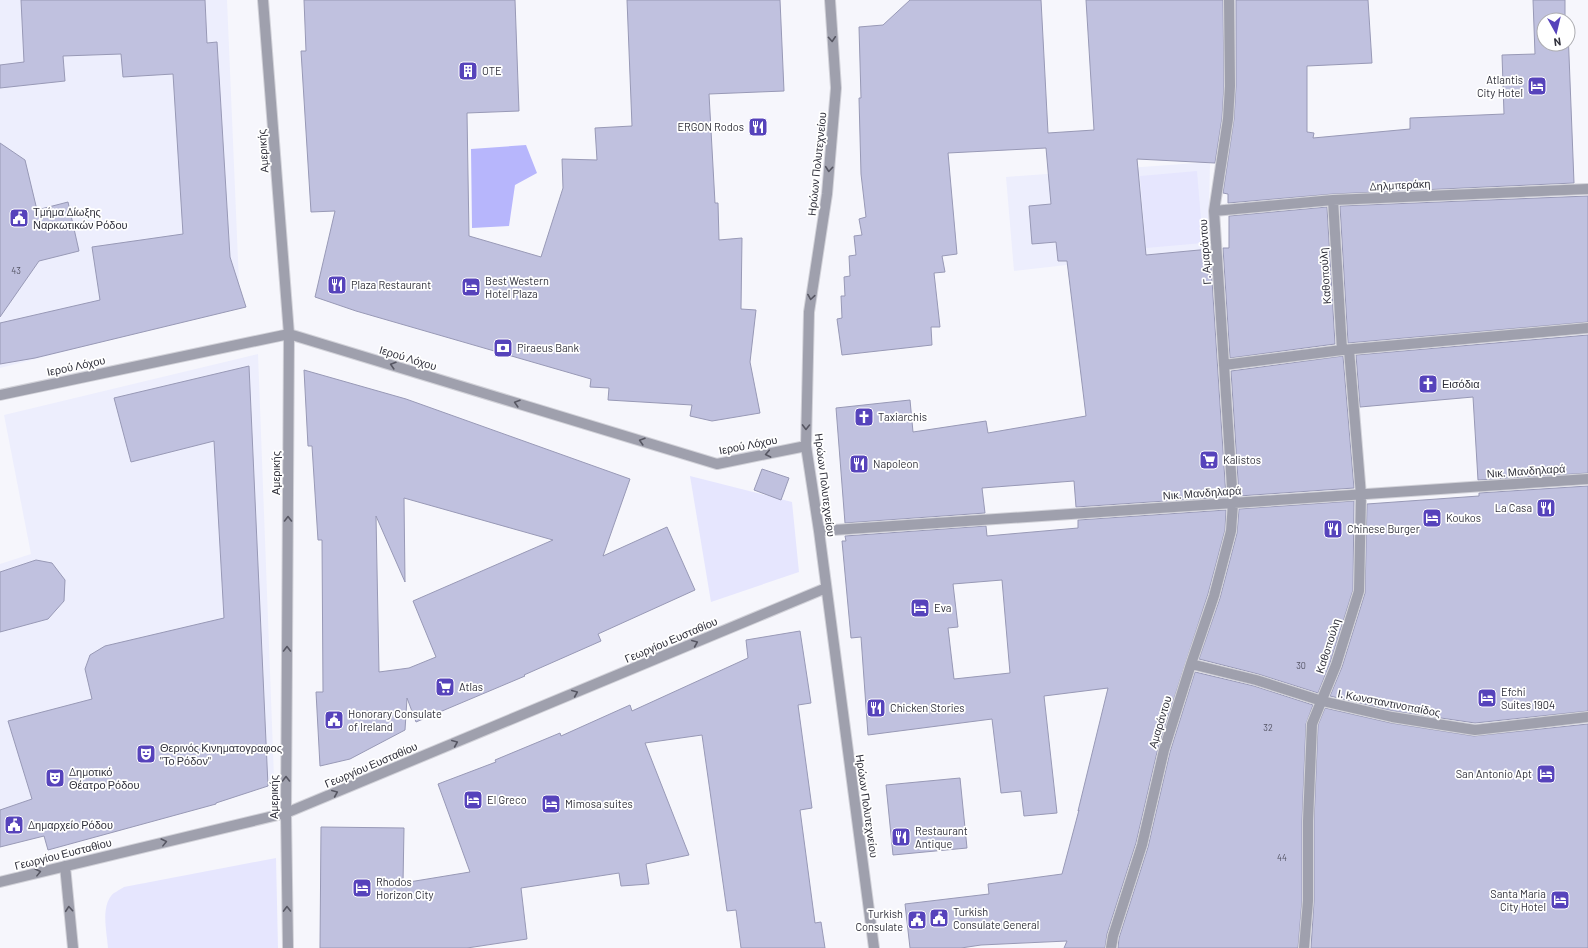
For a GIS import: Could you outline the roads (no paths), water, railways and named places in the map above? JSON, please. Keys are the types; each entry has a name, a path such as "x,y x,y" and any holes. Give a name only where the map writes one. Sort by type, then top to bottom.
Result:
{"street":[{"name":"Αμερικής","path":"263,0 289,334 286,813 288,948"},
{"name":"Ηρώων Πολυτεχνείου","path":"830,0 836,88 827,194 809,312 806,446 819,531 874,948"},
{"name":"Γ. Αμαράντου","path":"1229,0 1230,86 1228,119 1214,211 1233,503"},
{"name":"Δηλμπεράκη","path":"1214,211 1333,200 1588,189"},
{"name":"Καθοπούλη","path":"1304,948 1308,901 1308,821 1312,724 1336,664 1359,591 1361,495 1346,350 1333,200"},
{"path":"1224,365 1346,350 1588,328"},
{"name":"Ιερού Λόχου","path":"0,395 289,334 717,464 806,446"},
{"name":"Νικ. Μανδηλαρά","path":"819,531 1588,479"},
{"name":"Αμαράντου","path":"1111,948 1112,936 1142,844 1164,750 1214,596 1231,530 1233,503"},
{"name":"Γεωργίου Ευσταθίου","path":"0,882 286,813 826,588"},
{"name":"Ι. Κωνσταντινοπαίδος","path":"1191,664 1256,680 1322,702 1392,717 1474,730 1588,717"},
{"path":"65,866 73,948"}],"water":[{"path":"526,145 537,173 515,185 509,226 472,228 471,149"}],"place":[{"name":"OTE","path":"468,71"},
{"name":"Atlantis City Hotel","path":"1537,86"},
{"name":"ERGON Rodos","path":"758,127"},
{"name":"Τμήμα Δίωξης Ναρκωτικών Ρόδου","path":"19,218"},
{"name":"Plaza Restaurant","path":"337,285"},
{"name":"Best Western Hotel Plaza","path":"471,287"},
{"name":"Piraeus Bank","path":"503,348"},
{"name":"Εισόδια","path":"1428,384"},
{"name":"Taxiarchis","path":"864,417"},
{"name":"Kalistos","path":"1209,460"},
{"name":"Napoleon","path":"859,464"},
{"name":"La Casa","path":"1546,508"},
{"name":"Koukos","path":"1432,518"},
{"name":"Chinese Burger","path":"1333,529"},
{"name":"Eva","path":"920,608"},
{"name":"Atlas","path":"445,687"},
{"name":"Efchi Suites 1904","path":"1487,698"},
{"name":"Chicken Stories","path":"876,708"},
{"name":"Honorary Consulate of Ireland","path":"334,720"},
{"name":"Θερινός Κινηματογραφος \"Το Ρόδον\"","path":"146,754"},
{"name":"San Antonio Apt","path":"1546,774"},
{"name":"Δημοτικό Θέατρο Ρόδου","path":"55,778"},
{"name":"El Greco","path":"473,800"},
{"name":"Mimosa suites","path":"551,804"},
{"name":"Δημαρχείο Ρόδου","path":"14,825"},
{"name":"Restaurant Antique","path":"901,837"},
{"name":"Rhodos Horizon City","path":"362,888"},
{"name":"Santa Maria City Hotel","path":"1560,900"},
{"name":"Turkish Consulate General","path":"939,918"},
{"name":"Turkish Consulate","path":"917,920"}]}
